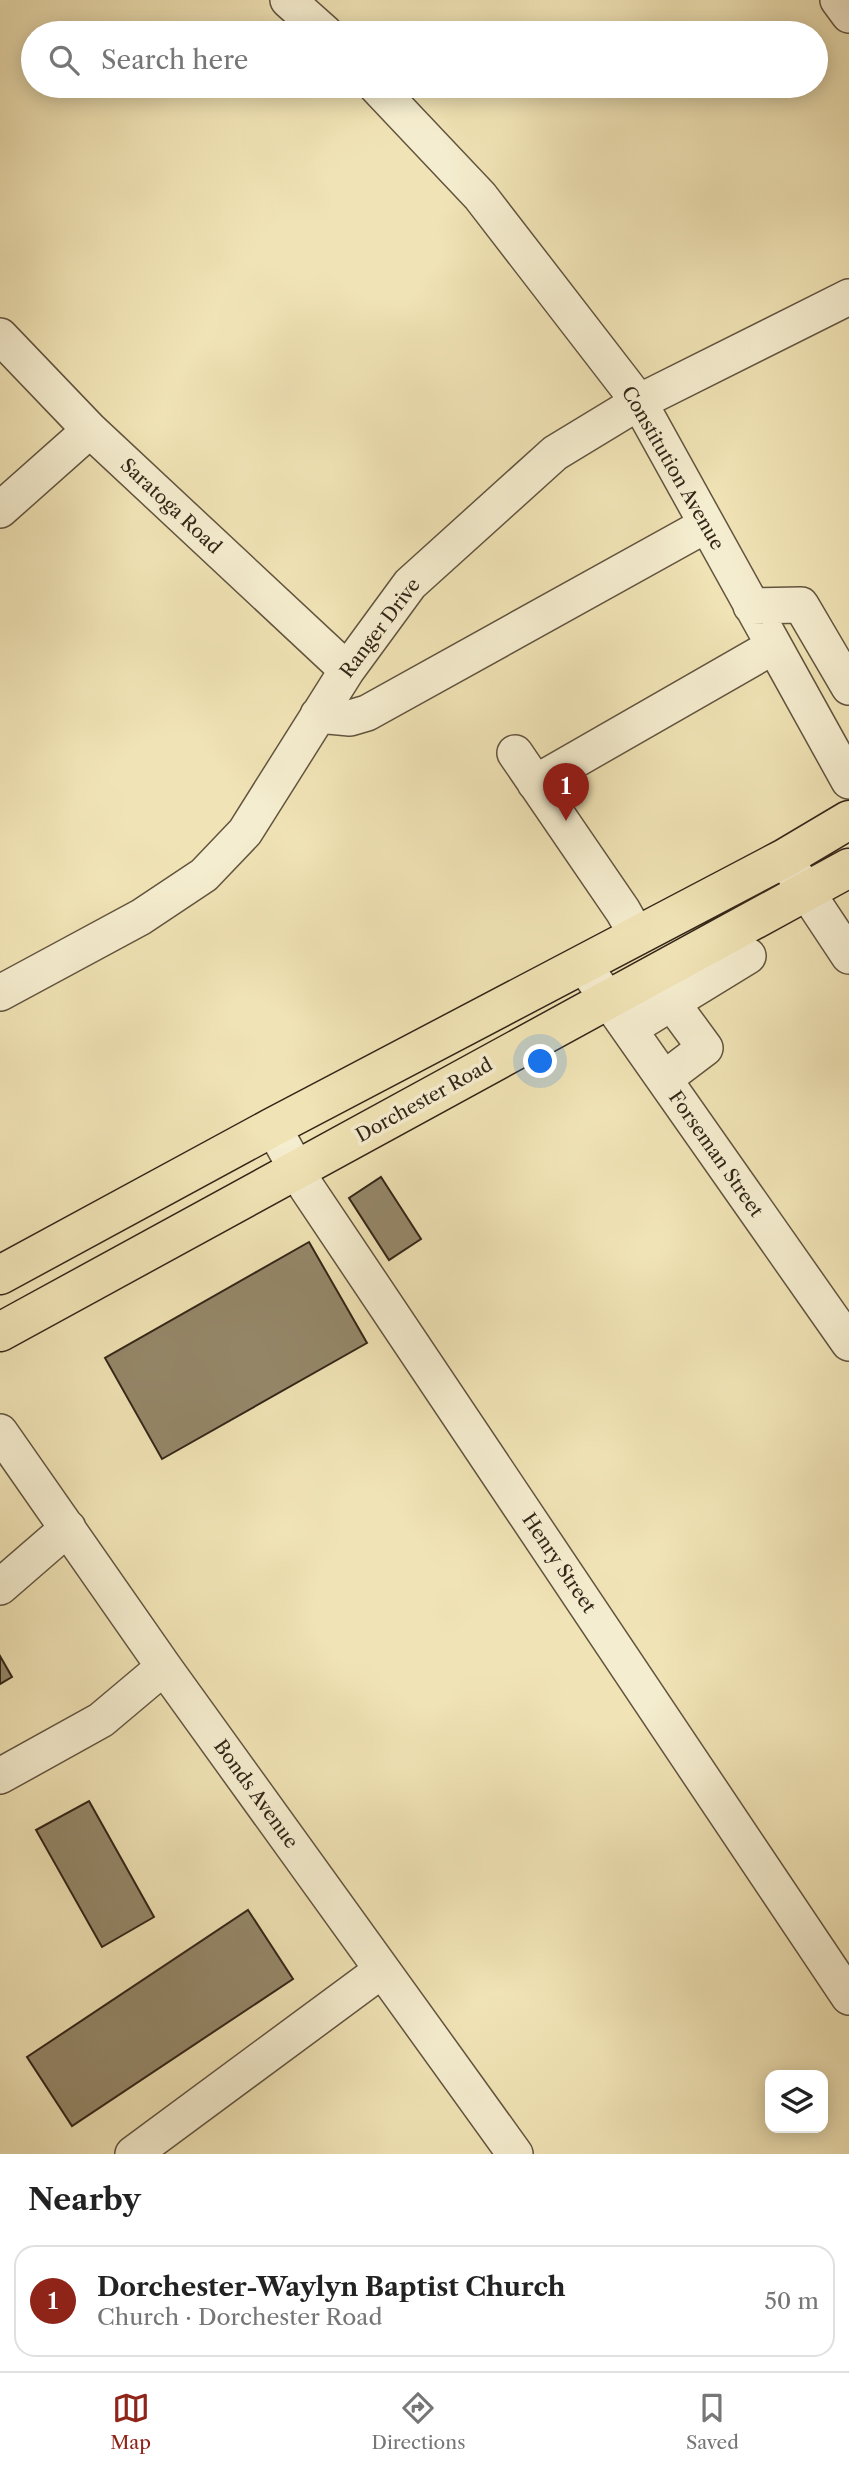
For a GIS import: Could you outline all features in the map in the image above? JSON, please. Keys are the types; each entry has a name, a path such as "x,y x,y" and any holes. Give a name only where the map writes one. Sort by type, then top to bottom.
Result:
{"main road":[{"path":"0,1275 273,1126 785,858 849,820"},
{"name":"Dorchester Road","path":"0,1332 296,1170 619,1014 805,892 849,868"}],"street":[{"path":"288,0 312,21"},
{"path":"838,0 849,15"},
{"name":"Constitution Avenue","path":"387,98 480,196 639,402 774,646 837,731 849,781"},
{"name":"Ranger Drive","path":"0,993 141,917 204,875 245,832 347,670 410,584 555,453 639,402 849,297"},
{"name":"Saratoga Road","path":"0,336 90,430 347,670"},
{"path":"0,510 90,430"},
{"path":"318,715 350,718 367,713 706,524"},
{"path":"751,606 801,605 849,687"},
{"path":"535,783 774,646"},
{"path":"515,753 623,911 637,936"},
{"path":"785,858 849,956"},
{"path":"619,1014 672,1003 748,956"},
{"name":"Forseman Street","path":"583,964 849,1343"},
{"path":"664,1079 705,1048 672,1003"},
{"name":"Henry Street","path":"273,1126 296,1170 849,1997"},
{"name":"Bonds Avenue","path":"0,1432 164,1667 514,2154"},
{"path":"0,1587 68,1528"},
{"path":"0,1776 101,1720 164,1667"},
{"path":"133,2154 382,1970"}],"building":[{"path":"381,1177 421,1239 389,1260 349,1198"},
{"path":"309,1242 367,1343 162,1459 105,1358"},
{"path":"0,1656 12,1677 0,1684"},
{"path":"89,1801 154,1917 102,1947 36,1830"},
{"path":"248,1910 293,1979 72,2126 27,2057"}],"place":[{"name":"Dorchester-Waylyn Baptist Church","path":"566,821"}]}
